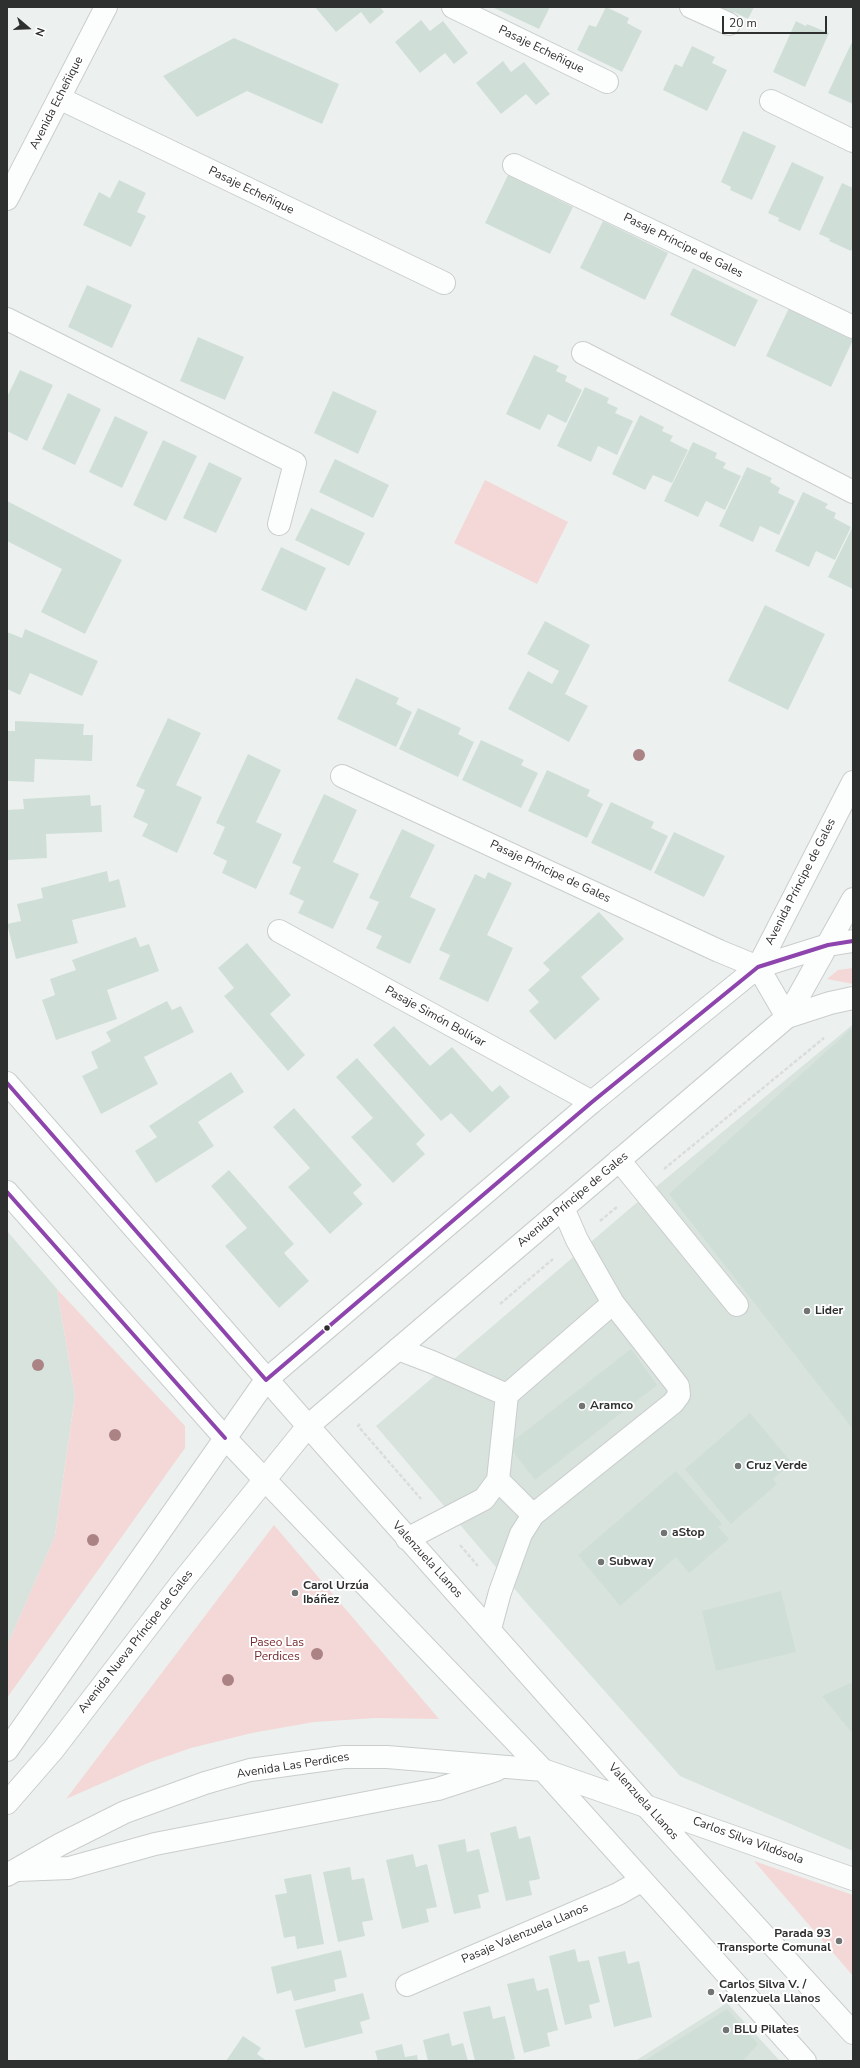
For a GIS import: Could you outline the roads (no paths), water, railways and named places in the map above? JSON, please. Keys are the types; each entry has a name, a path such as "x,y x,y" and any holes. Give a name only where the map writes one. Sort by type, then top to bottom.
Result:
{"street":[{"name":"Avenida Echeñique","path":"8,192 106,7"},
{"name":"Pasaje Echeñique","path":"453,7 607,82"},
{"path":"691,7 729,24"},
{"name":"Pasaje Echeñique","path":"59,98 444,283"},
{"path":"772,101 853,141"},
{"name":"Pasaje Príncipe de Gales","path":"514,165 853,327"},
{"path":"7,319 295,463 279,524"},
{"path":"583,353 853,492"},
{"name":"Pasaje Príncipe de Gales","path":"342,776 719,951 758,967"},
{"name":"Avenida Príncipe de Gales","path":"225,1438 266,1380 592,1102 758,967 853,782"},
{"name":"Avenida Príncipe de Gales","path":"265,1480 308,1426 787,1017 853,899"},
{"name":"Pasaje Simón Bolívar","path":"279,931 592,1102"},
{"path":"853,941 828,945 758,967 787,1017 830,1003 853,998"},
{"name":"Valenzuela Llanos","path":"7,1083 407,1539 490,1629 644,1804 853,2033"},
{"path":"619,1160 737,1304"},
{"path":"7,1192 225,1438 543,1770 641,1881 805,2061"},
{"path":"490,1629 500,1592 522,1534 533,1515 673,1403 679,1395 678,1386 613,1303 576,1240 563,1208"},
{"path":"407,1539 484,1500 498,1480 507,1395 613,1303"},
{"path":"398,1349 432,1362 507,1395"},
{"path":"7,1750 225,1438"},
{"name":"Avenida Nueva Príncipe de Gales","path":"7,1803 53,1750 182,1582 265,1480"},
{"path":"498,1480 533,1515"},
{"name":"Avenida Las Perdices","path":"11,1873 61,1844 125,1812 205,1783 250,1770 344,1757 387,1757 543,1770 644,1804"},
{"path":"11,1873 69,1868 155,1844 438,1789 507,1767"},
{"name":"Carlos Silva Vildósola","path":"644,1804 853,1879"},
{"name":"Pasaje Valenzuela Llanos","path":"407,1985 618,1894 641,1881"}],"place":[{"name":"Lider","path":"807,1311"},
{"name":"Aramco","path":"582,1406"},
{"name":"Cruz Verde","path":"738,1466"},
{"name":"aStop","path":"664,1533"},
{"name":"Subway","path":"601,1562"},
{"name":"Carol Urzúa Ibáñez","path":"295,1593"},
{"name":"Parada 93 Transporte Comunal","path":"839,1941"},
{"name":"Carlos Silva V. / Valenzuela Llanos","path":"711,1992"},
{"name":"BLU Pilates","path":"726,2030"}],"park label":[{"name":"Paseo Las Perdices","path":"277,1650"}]}
